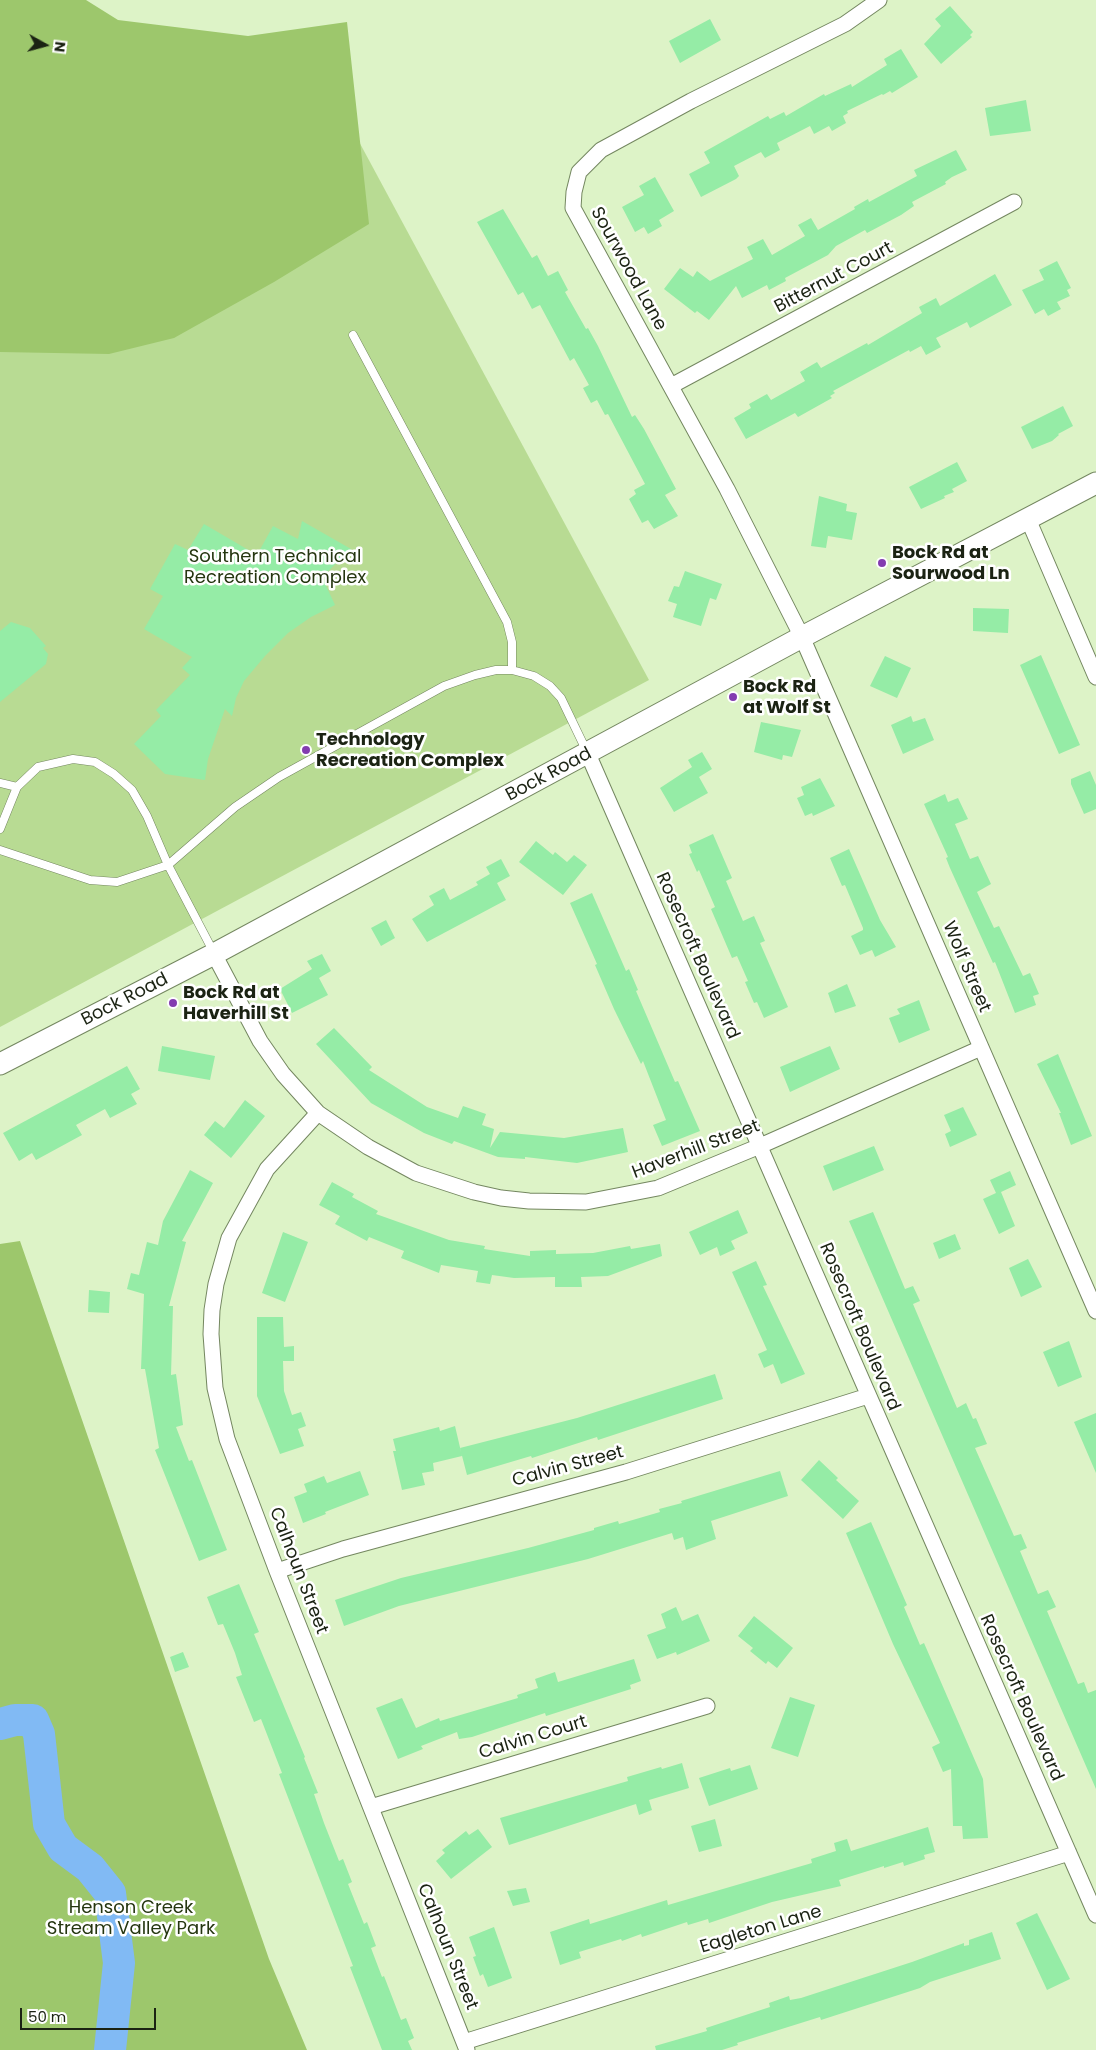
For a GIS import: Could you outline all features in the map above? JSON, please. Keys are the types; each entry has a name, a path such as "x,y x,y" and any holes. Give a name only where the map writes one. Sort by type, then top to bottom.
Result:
{"main road":[{"name":"Bock Road","path":"0,1064 214,954 588,754 802,636 1096,483"}],"street":[{"name":"Sourwood Lane","path":"802,636 618,286 575,214 573,203 579,172 592,156 691,101 830,33 879,0"},
{"name":"Bitternut Court","path":"671,386 1014,202"},
{"path":"1028,519 1096,677"},
{"name":"Wolf Street","path":"802,636 1096,1311"},
{"name":"Rosecroft Boulevard","path":"588,754 1096,1915"},
{"name":"Haverhill Street","path":"214,954 260,1042 283,1074 318,1113 368,1147 416,1173 474,1192 529,1201 586,1202 635,1194 674,1182 981,1048"},
{"name":"Calhoun Street","path":"318,1113 284,1148 267,1169 239,1217 221,1264 212,1310 212,1354 220,1416 277,1571 466,2046"},
{"name":"Calvin Street","path":"277,1571 343,1548 626,1472 868,1396"},
{"name":"Calvin Court","path":"370,1807 707,1706"},
{"name":"Eagleton Lane","path":"466,2046 1069,1853"}],"lane":[{"path":"353,335 507,622 512,642 512,670"},
{"path":"0,850 90,880 117,882 168,865 235,807 279,777 444,686 475,675 512,670 534,676 556,692 568,709 588,754"},
{"path":"0,828 17,787 38,767 73,759 95,762 114,774 132,790 147,816 168,865 214,954"},
{"path":"0,783 17,787"}],"green space":[{"path":"0,0 86,0 118,20 248,36 347,22 369,224 274,282 174,338 109,354 0,352"},
{"name":"Southern Technical Recreation Complex","path":"308,47 649,680 0,1027 0,213"},
{"name":"Henson Creek Stream Valley Park","path":"20,1241 269,1959 307,2050 0,2050 0,1244"}],"building":[{"path":"950,6 973,32 970,35 972,37 941,64 924,44 941,26 935,19"},
{"path":"710,19 721,40 680,63 669,41"},
{"path":"901,49 918,77 892,93 890,91 882,94 847,111 848,113 843,116 846,123 832,131 829,126 814,134 810,126 777,143 780,150 765,158 761,152 734,166 739,176 736,179 701,197 689,174 710,163 704,152 768,116 770,119 784,112 786,116 824,94 825,96 851,84 852,87 887,65 884,59"},
{"path":"1026,100 1031,131 990,136 985,108"},
{"path":"956,150 967,170 952,177 945,182 946,184 912,202 914,206 901,215 867,233 865,230 836,246 828,255 785,278 786,281 769,290 767,285 742,298 736,286 709,320 697,311 695,313 664,289 680,268 693,277 697,271 710,281 753,259 747,247 763,239 772,255 805,236 798,225 811,218 818,230 855,209 854,207 868,199 869,202 917,176 914,170"},
{"path":"655,177 674,211 659,220 662,226 648,234 644,227 635,232 622,207 644,195 639,186"},
{"path":"503,209 532,258 537,255 548,276 558,271 568,290 565,292 598,346 632,417 635,415 644,429 676,489 665,495 678,516 654,529 648,520 642,523 629,499 636,494 634,490 645,484 608,414 605,415 597,400 591,403 583,388 589,385 574,358 570,361 540,305 532,309 523,292 518,295 477,222"},
{"path":"1057,261 1071,288 1067,290 1070,296 1057,302 1061,309 1048,316 1044,309 1035,314 1022,290 1044,280 1039,270"},
{"path":"995,274 1012,305 970,328 967,322 936,338 941,347 926,355 921,346 910,352 909,350 833,391 835,393 830,396 832,398 798,417 795,413 746,439 734,418 751,408 749,404 767,394 771,400 805,381 800,372 817,362 821,368 867,343 868,345 922,313 919,307 936,298 940,306"},
{"path":"1063,406 1073,426 1058,434 1052,441 1032,449 1021,427"},
{"path":"957,462 967,481 952,489 954,492 944,496 945,498 921,509 909,487"},
{"path":"819,496 847,504 846,511 857,513 852,540 828,536 826,548 811,546"},
{"path":"302,521 351,549 322,577 335,605 311,617 288,633 244,681 236,698 232,716 225,709 208,759 205,780 165,774 134,744 161,716 156,710 190,675 182,668 192,657 144,629 163,596 150,589 175,544 188,550 204,524 257,555 273,526 298,539"},
{"path":"685,571 722,584 716,600 710,598 701,626 673,617 677,604 668,601 674,586 679,587"},
{"path":"973,608 1009,609 1008,633 973,631"},
{"path":"11,622 30,628 46,646 43,648 48,654 46,664 0,702 0,631"},
{"path":"1041,655 1080,745 1059,754 1020,665"},
{"path":"885,656 911,668 897,698 870,686"},
{"path":"911,716 913,722 925,718 934,740 903,754 891,725"},
{"path":"761,722 801,730 792,757 783,755 782,760 754,752"},
{"path":"702,752 712,769 699,777 708,793 674,812 660,788 692,767 688,760"},
{"path":"1090,771 1096,785 1096,809 1084,814 1071,784 1071,779"},
{"path":"820,778 835,806 813,816 812,813 805,816 797,798 804,795 801,787"},
{"path":"945,794 948,802 958,798 968,819 955,824 970,859 978,856 991,884 977,892 994,928 999,926 1023,976 1030,973 1039,994 1033,996 1036,1005 1015,1013 995,962 993,963 950,868 946,858 948,857 924,804"},
{"path":"713,834 732,878 726,881 743,921 754,916 765,941 760,943 788,1007 764,1018 757,1002 754,1003 745,982 748,981 737,956 732,958 711,909 715,907 699,870 697,872 689,854 692,853 689,845"},
{"path":"536,841 553,855 555,852 567,862 574,855 587,865 563,895 519,862"},
{"path":"849,849 880,920 896,947 875,957 872,950 860,955 851,936 863,930 863,928 845,885 842,886 830,858"},
{"path":"501,859 510,876 497,883 506,900 427,942 412,919 434,905 429,896 444,888 450,900 478,885 476,882 490,874 486,867"},
{"path":"592,893 626,971 629,969 638,990 636,991 675,1082 678,1081 700,1131 662,1146 653,1125 666,1120 643,1061 641,1064 614,1009 595,965 597,964 570,903"},
{"path":"386,920 395,938 381,946 371,928"},
{"path":"322,954 331,971 319,978 328,995 292,1013 280,989 312,969 307,961"},
{"path":"847,984 856,1006 835,1013 828,993"},
{"path":"919,1000 930,1030 899,1043 889,1018 900,1014 897,1009"},
{"path":"334,1028 372,1067 369,1070 427,1107 458,1118 463,1106 486,1114 482,1125 494,1129 490,1148 500,1132 564,1138 623,1128 628,1152 577,1163 525,1157 525,1159 498,1157 454,1141 452,1144 424,1133 371,1103 316,1044"},
{"path":"162,1046 215,1056 210,1080 158,1071"},
{"path":"830,1046 840,1069 790,1092 780,1067"},
{"path":"1058,1054 1092,1136 1071,1145 1059,1113 1061,1113 1037,1064"},
{"path":"127,1066 140,1089 131,1094 137,1104 110,1118 105,1109 76,1125 82,1135 36,1160 32,1153 19,1161 3,1133"},
{"path":"245,1100 265,1116 231,1158 204,1135 215,1121 224,1128"},
{"path":"963,1107 977,1135 950,1147 945,1134 951,1131 944,1115"},
{"path":"874,1146 884,1170 833,1191 823,1166"},
{"path":"190,1170 213,1183 182,1241 186,1242 169,1306 173,1306 171,1375 176,1374 183,1425 176,1427 189,1461 192,1460 227,1550 199,1561 155,1450 159,1448 145,1369 141,1369 144,1294 127,1289 131,1273 139,1275 147,1242 158,1245 163,1221"},
{"path":"1010,1171 1016,1185 1001,1192 1015,1226 999,1234 983,1199 996,1193 990,1180"},
{"path":"332,1182 354,1194 352,1197 378,1211 376,1214 449,1240 485,1246 484,1249 530,1256 530,1251 556,1250 556,1254 593,1253 630,1246 631,1249 660,1244 662,1256 608,1276 581,1277 582,1287 555,1287 555,1277 514,1278 492,1275 490,1284 476,1282 478,1271 441,1265 439,1273 401,1258 404,1251 369,1237 367,1241 335,1224 340,1216 319,1205"},
{"path":"738,1210 748,1233 731,1241 735,1249 720,1256 717,1247 700,1255 689,1232"},
{"path":"873,1212 905,1289 913,1286 920,1301 913,1304 957,1408 966,1403 973,1419 976,1418 987,1444 975,1448 1014,1536 1021,1534 1027,1548 1020,1551 1038,1594 1048,1590 1056,1607 1047,1611 1078,1684 1084,1682 1088,1693 1096,1690 1096,1789 849,1221"},
{"path":"283,1232 308,1242 285,1302 262,1293"},
{"path":"955,1234 961,1249 939,1259 933,1243"},
{"path":"1028,1259 1042,1287 1021,1297 1009,1268"},
{"path":"756,1261 767,1285 763,1286 805,1374 781,1384 773,1364 764,1368 758,1354 767,1350 732,1272"},
{"path":"89,1290 110,1292 109,1313 88,1312"},
{"path":"257,1317 283,1317 284,1347 294,1346 294,1361 283,1361 284,1391 292,1415 301,1412 306,1426 298,1429 304,1446 280,1454 257,1396"},
{"path":"1069,1341 1082,1377 1058,1387 1043,1352"},
{"path":"715,1374 723,1399 598,1440 597,1437 532,1458 531,1456 467,1475 460,1448 577,1418"},
{"path":"1096,1413 1096,1473 1074,1422"},
{"path":"455,1426 462,1456 433,1463 434,1471 422,1473 425,1485 402,1490 393,1451 396,1451 393,1439 439,1427 440,1431"},
{"path":"819,1460 838,1478 836,1480 859,1501 843,1519 801,1480"},
{"path":"360,1471 369,1495 325,1512 326,1514 303,1523 294,1497 307,1492 304,1484 324,1476 327,1483"},
{"path":"780,1471 788,1496 711,1521 716,1539 686,1550 683,1537 674,1540 672,1533 588,1559 399,1606 344,1626 335,1600 401,1578 528,1548 594,1530 594,1528 618,1521 619,1524 660,1512 659,1509 682,1503 681,1501"},
{"path":"871,1522 907,1605 904,1607 920,1645 924,1643 983,1779 988,1838 963,1839 962,1826 953,1826 951,1769 943,1772 932,1747 940,1743 893,1644 846,1533"},
{"path":"239,1584 259,1632 254,1634 318,1793 314,1794 324,1823 339,1861 343,1859 352,1882 348,1884 364,1924 367,1922 376,1946 371,1948 382,1977 384,1976 401,2020 406,2018 414,2038 408,2041 412,2050 382,2050 350,1967 353,1966 279,1774 282,1773 261,1719 254,1722 236,1677 242,1675 235,1653 223,1624 218,1625 207,1597"},
{"path":"676,1607 682,1621 698,1614 710,1641 677,1655 676,1652 657,1659 647,1635 666,1628 661,1614"},
{"path":"754,1616 793,1648 777,1668 768,1661 766,1664 750,1651 753,1648 738,1636"},
{"path":"183,1652 189,1667 175,1672 170,1657"},
{"path":"634,1659 641,1681 630,1685 631,1689 546,1716 545,1713 472,1737 459,1739 457,1732 421,1746 423,1749 398,1759 376,1708 402,1698 416,1728 439,1718 440,1721 518,1698 517,1695 538,1688 535,1679 555,1672 558,1682"},
{"path":"790,1697 815,1705 798,1757 771,1748"},
{"path":"682,1763 689,1788 649,1800 652,1810 639,1815 636,1804 509,1845 500,1818 628,1781 627,1777"},
{"path":"750,1765 758,1789 709,1806 699,1778 730,1768 731,1771"},
{"path":"715,1819 722,1846 699,1852 691,1826"},
{"path":"928,1827 935,1852 924,1855 925,1859 904,1866 903,1862 884,1868 884,1866 839,1880 841,1886 772,1902 709,1923 708,1919 688,1925 687,1922 642,1937 641,1934 622,1941 621,1939 579,1952 581,1958 560,1965 550,1932 589,1919 590,1924 667,1900 668,1905 812,1863 811,1859 836,1851 834,1843 847,1839 851,1851"},
{"path":"478,1829 492,1847 451,1879 436,1861 445,1853 442,1850 466,1831 469,1835"},
{"path":"526,1888 530,1902 513,1906 507,1891"},
{"path":"1037,1913 1070,1979 1047,1990 1016,1923"},
{"path":"494,1927 512,1978 488,1987 483,1974 480,1976 473,1957 476,1956 469,1937"},
{"path":"992,1932 1001,1959 930,1982 920,1988 821,2020 820,2017 737,2043 738,2045 722,2050 656,2050 655,2046 707,2031 706,2028 770,2007 769,2003 789,1996 790,2000 801,1998 964,1943 964,1946 969,1945 969,1940"}],"waterway":[{"path":"0,1724 15,1720 33,1720 39,1734 49,1824 63,1848 90,1868 110,1893 119,1963 110,2050"}],"place":[{"name":"Bock Rd at Sourwood Ln","path":"882,563"},
{"name":"Bock Rd at Wolf St","path":"733,697"},
{"name":"Technology Recreation Complex","path":"306,750"},
{"name":"Bock Rd at Haverhill St","path":"173,1003"}]}
